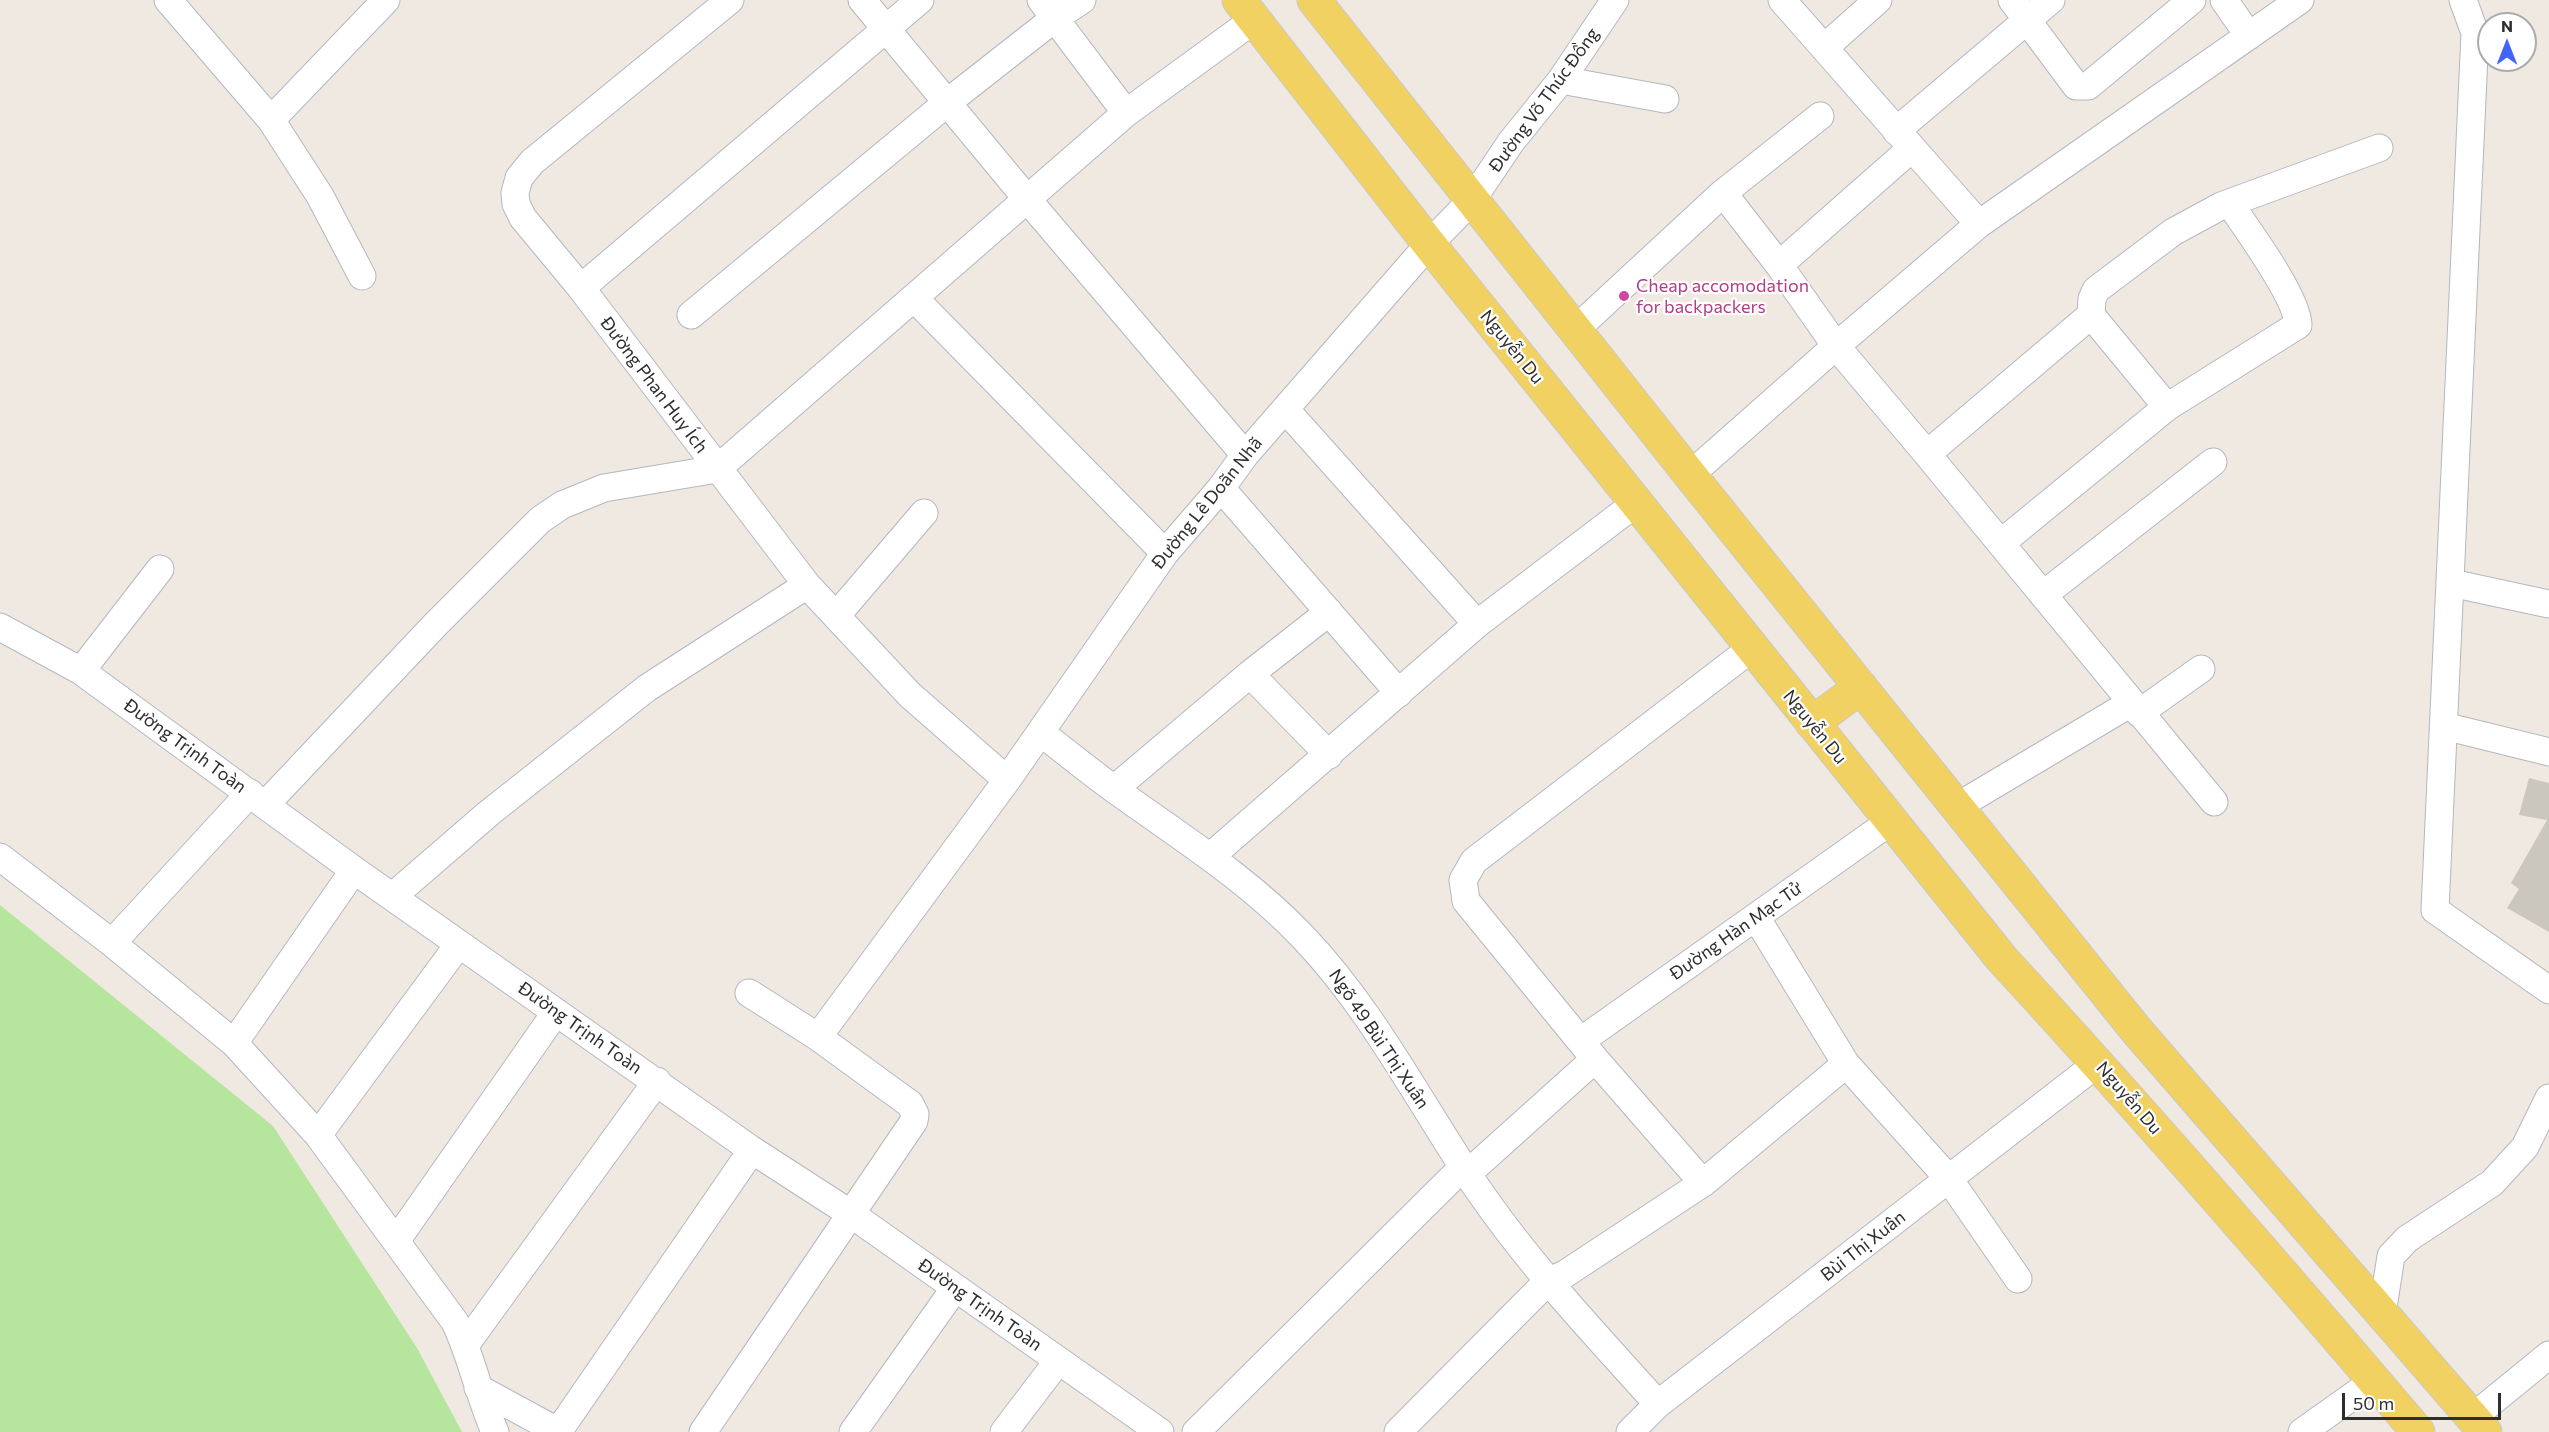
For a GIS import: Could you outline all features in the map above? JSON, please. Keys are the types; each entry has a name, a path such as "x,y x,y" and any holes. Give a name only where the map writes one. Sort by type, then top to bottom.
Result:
{"main road":[{"path":"1317,1 1690,475 2138,1031 2479,1425"},
{"name":"Nguyễn Du","path":"1247,10 1429,244 2002,959 2098,1063 2418,1432"},
{"path":"1812,723 1861,687"},
{"path":"2098,1063 2138,1031"},
{"path":"2374,1381 2414,1350"}],"street":[{"path":"168,0 271,120 320,196 362,276"},
{"path":"271,120 386,0"},
{"name":"Đường Phan Huy Ích","path":"730,0 573,126 532,162 519,178 515,193 519,211 581,288 807,585 910,695 1007,780"},
{"path":"862,0 1027,199 1245,455"},
{"path":"581,288 884,28 920,0"},
{"path":"691,315 948,102 1048,9 1082,0"},
{"name":"Đường Võ Thúc Đồng","path":"1429,244 1472,200 1511,142 1561,80 1615,0"},
{"path":"1782,0 1979,224"},
{"path":"1824,48 1878,0"},
{"path":"2012,0 2076,86 2088,86 2192,0"},
{"path":"1779,266 1904,139 2051,0"},
{"path":"2224,0 2249,36"},
{"path":"1690,475 1979,224 2300,0"},
{"path":"2463,0 2475,33 2435,910 2549,990"},
{"path":"1048,9 1126,113"},
{"path":"112,944 540,520 562,504 604,488 717,469 1247,10"},
{"path":"1561,80 1665,99"},
{"path":"1575,330 1723,193 1820,116"},
{"path":"1927,454 2091,315 2094,294 2109,279 2173,232 2221,206 2379,148"},
{"path":"1723,193 1836,346 2214,802"},
{"path":"2001,543 2167,407 2298,325 2298,317 2288,296 2230,204"},
{"name":"Đường Lê Doãn Nhã","path":"818,1038 1041,733 1165,553 1221,488 1245,455 1429,244"},
{"path":"914,297 1165,553"},
{"path":"2091,315 2167,407"},
{"path":"1285,410 1477,624"},
{"path":"2043,595 2213,462"},
{"path":"1221,488 1399,693"},
{"path":"1211,856 1477,624 1636,503"},
{"path":"836,616 924,513"},
{"path":"81,671 160,569"},
{"path":"2451,583 2549,604"},
{"path":"393,896 489,813 647,688 807,585"},
{"path":"1114,789 1250,674 1329,612"},
{"name":"Đường Trịnh Toàn","path":"0,627 81,671 354,870 752,1150 851,1214 1058,1361 1142,1427"},
{"path":"1703,1182 1588,1050 1466,901 1463,880 1474,861 1752,648"},
{"path":"1958,806 2135,708 2200,669"},
{"path":"1250,674 1329,755"},
{"path":"2444,726 2549,752"},
{"name":"Ngõ 49 Bùi Thị Xuân","path":"1041,733 1114,789 1211,856 1259,895 1303,936 1327,963 1362,1010 1466,1170 1547,1282 1658,1404"},
{"name":"Đường Hàn Mạc Tử","path":"1196,1432 1588,1050 1756,917 1891,821"},
{"path":"0,857 234,1043 318,1135 455,1322 466,1344 478,1388 495,1432"},
{"path":"234,1043 354,870"},
{"path":"1756,917 1846,1064 1948,1179 2018,1279"},
{"path":"318,1135 459,944"},
{"path":"703,1432 914,1121 915,1114 910,1104 818,1038 748,993"},
{"path":"396,1241 556,1012"},
{"name":"Bùi Thị Xuân","path":"1629,1432 1658,1404 2098,1063"},
{"path":"1398,1432 1547,1282 1565,1274 1703,1182 1846,1064"},
{"path":"466,1344 657,1082"},
{"path":"2382,1314 2391,1256 2407,1239 2492,1183 2525,1147 2549,1098"},
{"path":"478,1388 558,1432 752,1150"},
{"path":"852,1432 955,1288"},
{"path":"2479,1425 2549,1355"},
{"path":"1004,1432 1058,1361"},
{"path":"2302,1432 2374,1381"}],"green space":[{"path":"0,905 273,1126 417,1348 462,1432 0,1432"}],"building":[{"path":"2529,778 2549,783 2549,932 2507,908 2519,889 2511,883 2547,820 2519,815"}],"place":[{"name":"Cheap accomodation for backpackers","path":"1624,296"}]}
